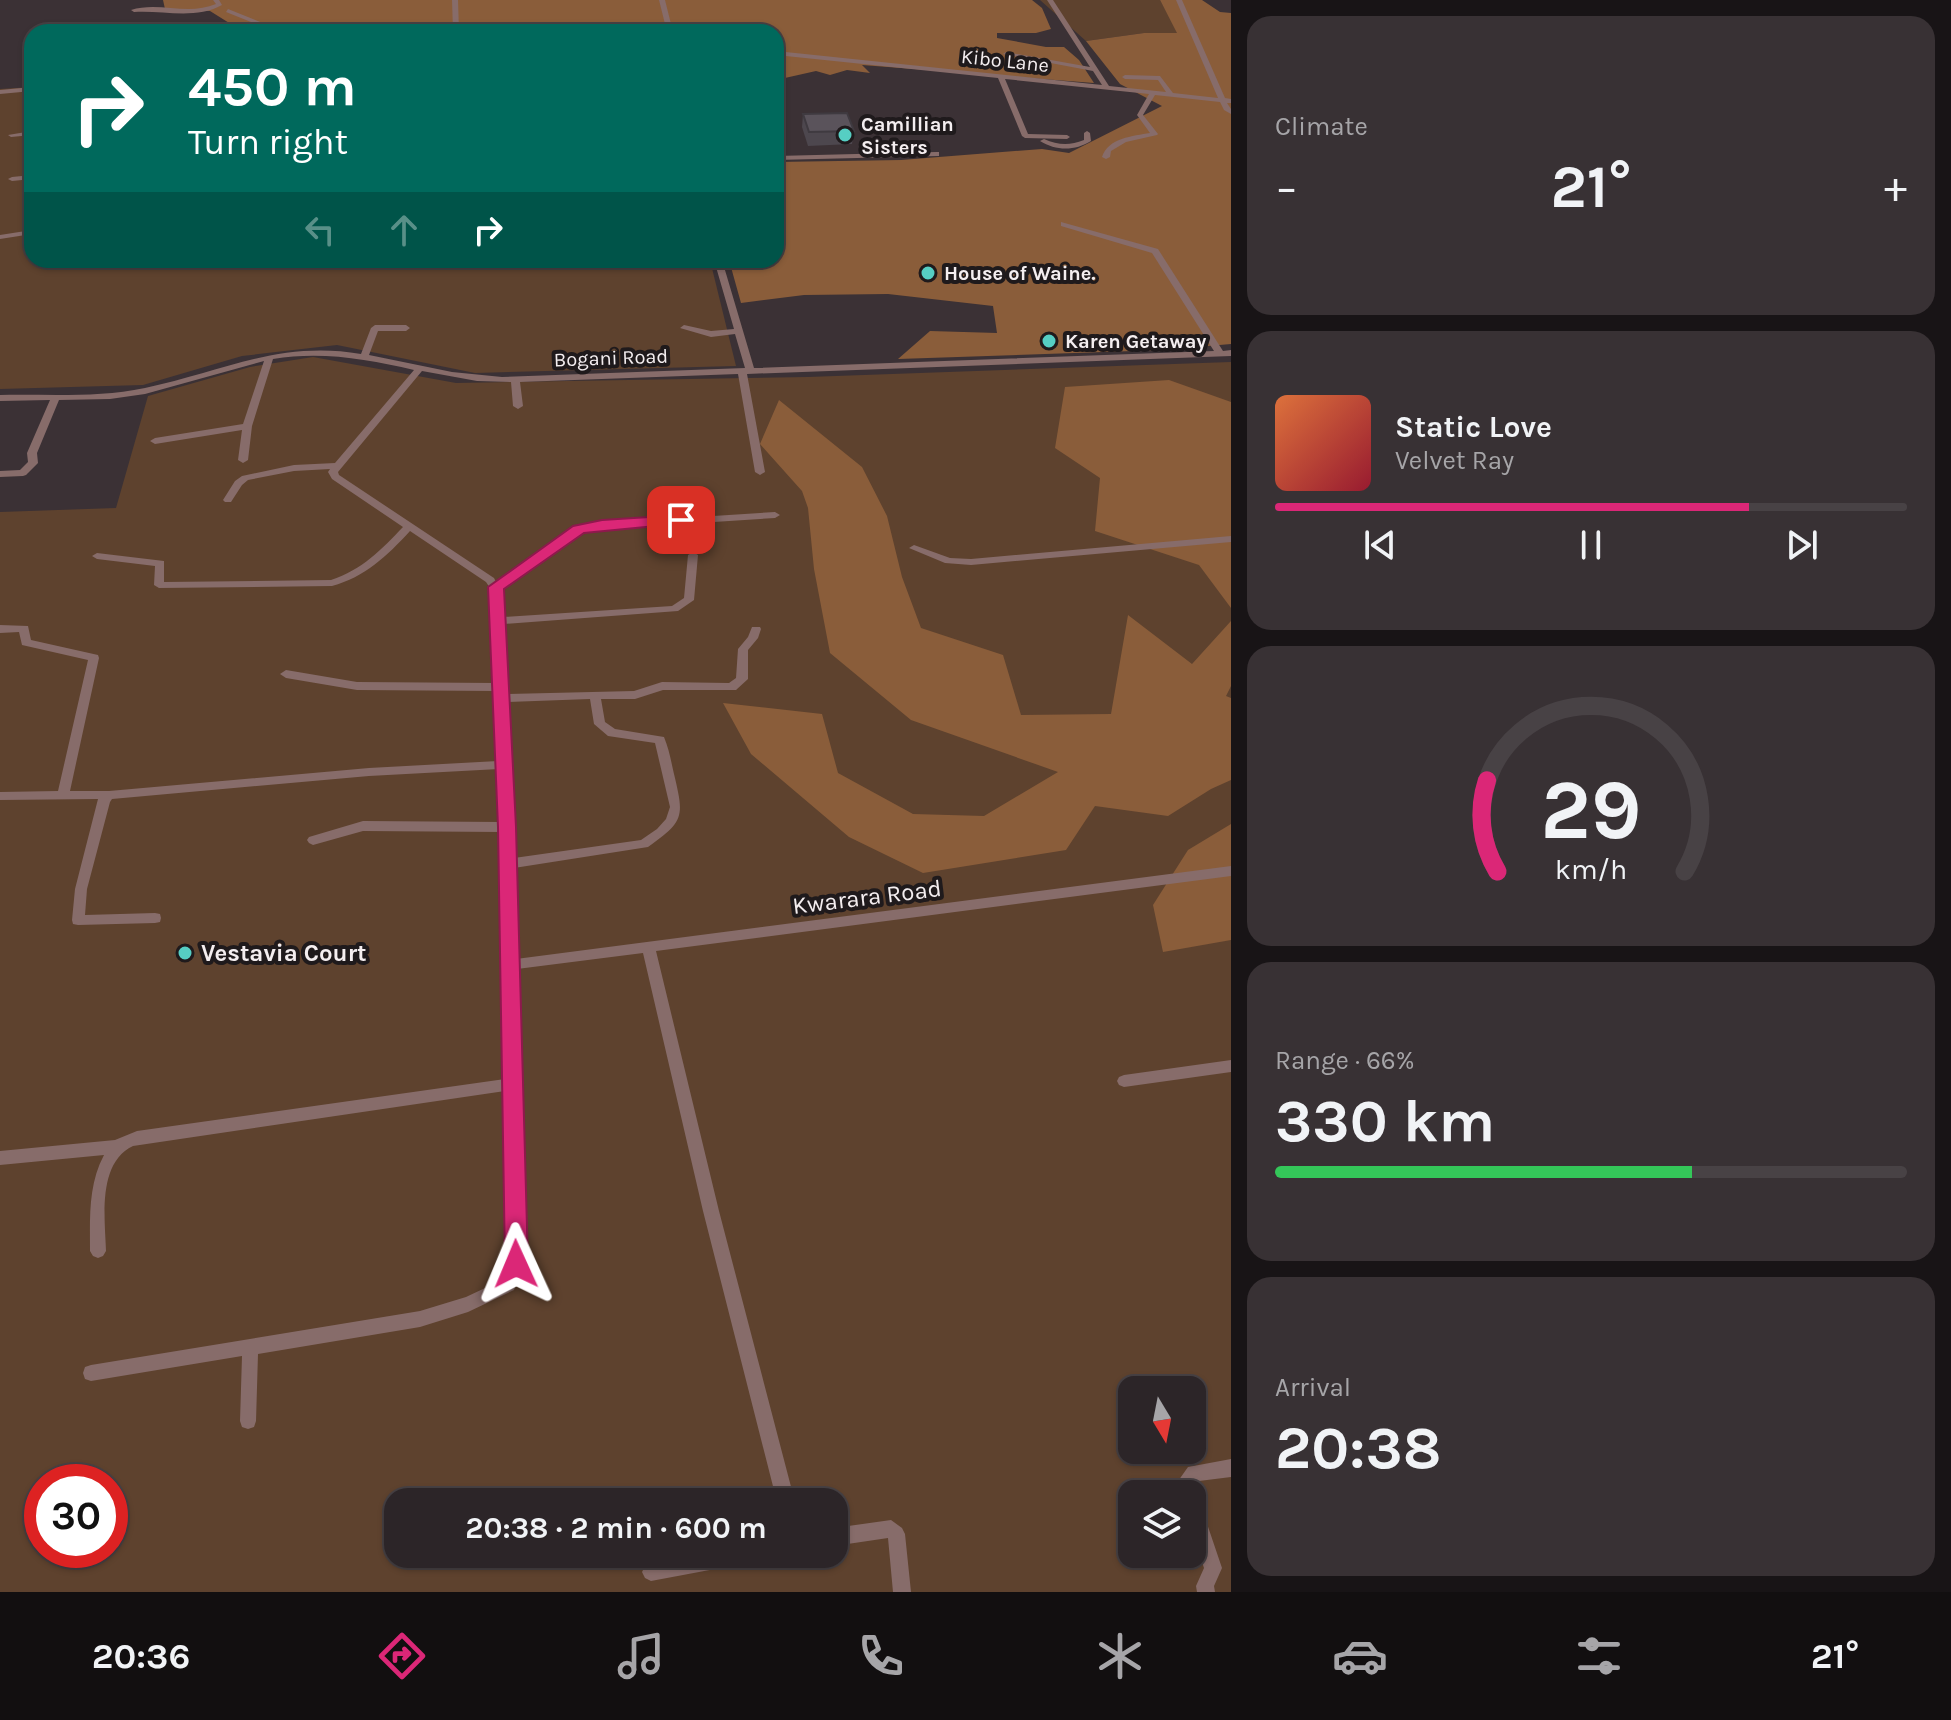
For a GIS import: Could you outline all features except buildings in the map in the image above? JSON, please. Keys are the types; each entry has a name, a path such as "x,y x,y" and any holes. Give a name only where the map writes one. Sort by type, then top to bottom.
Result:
{"street":[{"path":"134,10 157,9 168,13 198,10 216,7 219,5 216,0"},
{"path":"455,0 456,24"},
{"path":"662,0 668,24"},
{"path":"1050,0 1107,88"},
{"path":"1179,0 1231,112"},
{"path":"228,11 261,24"},
{"name":"Kibo Lane","path":"784,54 1227,101"},
{"path":"1006,54 1093,69"},
{"path":"1001,77 1025,136 1067,137"},
{"path":"1125,77 1160,78 1171,95"},
{"path":"0,92 24,90"},
{"path":"1106,157 1108,150 1124,140 1155,134 1140,115 1153,93"},
{"path":"1043,138 1049,144 1076,146 1087,141 1087,133"},
{"path":"11,135 24,134"},
{"path":"784,158 936,154"},
{"path":"12,179 24,178"},
{"path":"1064,224 1155,251 1226,353"},
{"path":"2,237 24,233"},
{"path":"720,268 746,371 760,472"},
{"path":"364,356 375,328 406,328"},
{"path":"684,328 711,334 738,331"},
{"name":"Bogani Road","path":"0,398 147,391 269,358 314,352 364,356 471,379 515,380 1226,353"},
{"path":"243,460 247,426 269,358"},
{"path":"91,1373 420,1319 468,1304 508,1285 516,1264 507,827 496,587 335,477 335,466 419,369"},
{"path":"515,380 518,406"},
{"path":"0,474 23,473 33,463 32,453 56,396"},
{"path":"155,441 247,426"},
{"path":"228,500 238,483 256,475 294,468 335,466"},
{"path":"496,587 573,533 588,527 775,515"},
{"path":"97,556 160,563 159,585 332,583 353,578 368,568 410,526"},
{"path":"914,548 949,561 971,562 1231,539"},
{"path":"498,621 674,609 689,600 693,555"},
{"path":"0,629 24,628 26,642 94,658 63,795"},
{"path":"286,674 357,686 624,697 662,686 732,687 742,679 743,649 756,629"},
{"path":"507,864 644,844 671,821 676,807 663,744 660,740 612,733 600,724 595,695"},
{"path":"0,796 109,795 369,772 504,765"},
{"path":"109,795 104,800 85,875 78,920 155,918"},
{"path":"313,840 363,826 507,827"},
{"name":"Kwarara Road","path":"509,965 1231,871"},
{"path":"648,947 711,1211 782,1488"},
{"path":"1124,1081 1231,1066"},
{"path":"0,1158 116,1147 137,1138 513,1084"},
{"path":"98,1251 98,1200 104,1170 116,1147"},
{"path":"248,1421 250,1347"},
{"path":"1188,1480 1194,1473 1231,1468"},
{"path":"848,1535 891,1529 896,1534 902,1592"},
{"path":"1206,1547 1213,1568 1205,1586 1206,1592"},
{"path":"651,1572 672,1568"}],"shaded area":[{"path":"163,0 1032,0 1042,8 1051,29 1036,33 997,33 997,38 1064,47 1079,60 1094,83 862,65 870,73 847,70 830,75 816,71 784,78 784,24 231,24 210,11 165,9"},
{"path":"1040,0 1160,0 1178,33 1144,33 1086,41"},
{"path":"1160,0 1202,0 1220,12 1231,13 1231,344 1162,350 898,359 930,331 997,333 993,306 888,294 804,295 741,303 731,268 784,268 784,162 901,160 1042,149 1069,153 1162,106 1120,84 1086,41 1144,33 1177,33"},
{"path":"24,88 24,268 712,268 736,366 475,373 337,345 242,356 143,385 0,389 0,89"},
{"path":"313,357 456,383 808,377 1231,362 1231,1592 0,1592 0,512 116,508 148,396 250,367"},
{"path":"1169,380 1231,402 1231,608 1199,565 1095,531 1100,478 1055,448 1065,387"},
{"path":"779,400 862,467 887,516 902,577 921,628 1003,655 1021,715 1111,714 1128,615 1192,664 1231,621 1231,686 1226,696 1231,698 1231,780 1168,816 1095,806 1066,850 923,873 849,837 751,754 723,703 822,714 838,773 913,814 984,816 1058,772 911,720 830,653 814,569 808,508 802,491 760,444"},
{"path":"1231,824 1231,940 1163,952 1153,905 1188,850"}],"place":[{"name":"Camillian Sisters","path":"845,135"},
{"name":"House of Waine.","path":"928,273"},
{"name":"Karen Getaway","path":"1049,341"},
{"name":"Vestavia Court","path":"185,953"}],"route":[{"path":"516,1264 507,827 496,587 579,530 602,525 681,520"}]}
